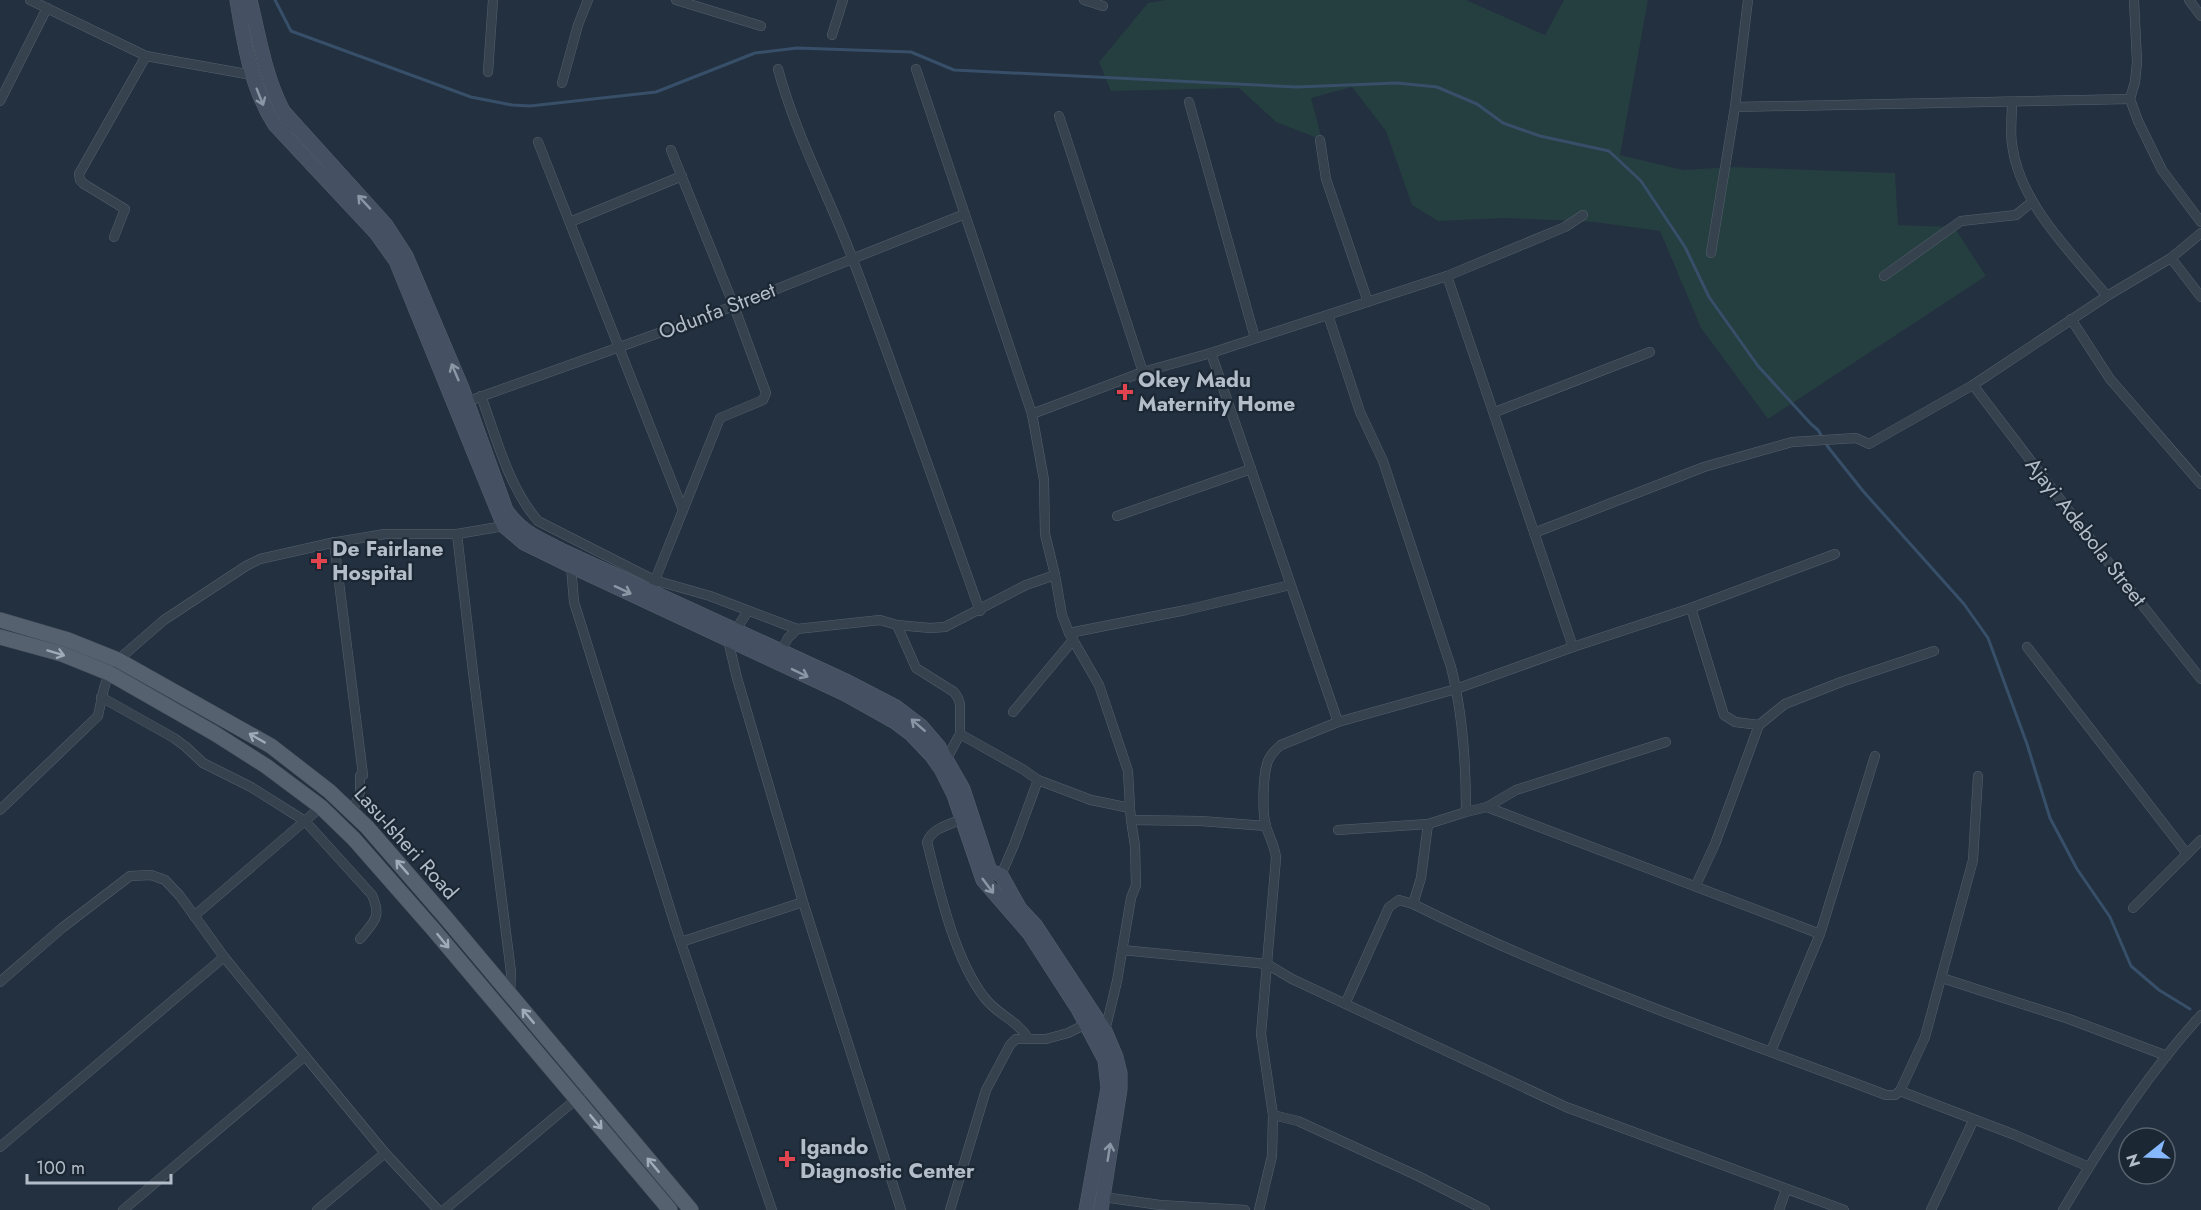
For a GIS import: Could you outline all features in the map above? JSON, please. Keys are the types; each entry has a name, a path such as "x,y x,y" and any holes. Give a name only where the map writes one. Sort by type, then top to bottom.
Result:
{"main road":[{"path":"237,0 252,75 261,101 276,125 376,233 396,261 504,526 524,543 570,566 732,635 781,651 896,707 921,726 946,758 963,789 990,871 1001,875 1020,909 1036,926 1105,1031 1116,1057 1120,1073 1120,1089 1102,1204"},
{"path":"250,0 268,72 283,111 386,225 406,256 466,402 506,510 521,529 561,550 652,585 732,635 895,722 911,734 941,769 954,795 983,880 1029,933 1086,1024 1105,1060 1108,1081 1086,1210"},
{"name":"Lasu-Isheri Road","path":"0,620 68,640 118,660 271,746 329,791 352,813 446,918 691,1210"},
{"name":"Lasu-Isheri Road","path":"0,637 62,654 109,673 214,733 266,766 321,807 354,839 394,884 670,1210"}],"street":[{"path":"30,0 146,56 252,75"},
{"path":"488,72 493,0"},
{"path":"562,83 578,25 588,0"},
{"path":"676,0 761,26"},
{"path":"832,35 843,0"},
{"path":"1084,0 1103,6"},
{"path":"1711,253 1735,107 1748,0"},
{"path":"2134,0 2137,62 2130,99 2162,170 2201,222"},
{"path":"2189,0 2201,16"},
{"path":"0,101 47,8"},
{"path":"114,237 125,209 84,184 79,174 146,56"},
{"path":"778,69 800,136 852,257 980,611"},
{"path":"916,69 1032,414 1044,480 1045,534 1062,615 1071,637 1099,685 1116,742 1128,771 1136,885 1131,898 1117,981 1105,1031"},
{"path":"1735,107 2130,99"},
{"path":"1189,102 1256,338"},
{"path":"2012,102 2012,144 2026,191 2032,202 2107,296"},
{"path":"1059,116 1143,372"},
{"path":"1320,140 1326,179 1368,302"},
{"path":"538,142 683,510"},
{"path":"652,585 720,418 763,400 766,393 734,306 671,150"},
{"path":"570,222 682,176"},
{"path":"1884,276 1961,221 2016,215 2032,202"},
{"name":"Odunfa Street","path":"466,402 734,306 852,257 965,214"},
{"path":"1032,414 1143,372 1211,353 1447,276 1565,226 1583,215"},
{"path":"1534,533 1704,467 1792,442 1856,438 1869,444 1973,385 2071,319 2171,258 2201,232"},
{"path":"2171,258 2201,297"},
{"path":"1447,276 1573,647"},
{"path":"1328,315 1360,412 1383,461 1456,689 1466,782 1466,812"},
{"path":"2071,319 2110,379 2201,484"},
{"path":"1495,412 1650,352"},
{"path":"1211,353 1338,722"},
{"name":"Ajayi Adebola Street","path":"1973,385 2094,544 2201,679"},
{"path":"481,396 514,485 527,509 538,521 569,536 652,585 710,596 797,629 880,620 897,625 938,628 980,611 1026,585 1055,575"},
{"path":"1117,516 1251,469"},
{"path":"118,660 164,620 260,559 385,534 458,534 504,526"},
{"path":"458,534 511,972 510,995"},
{"path":"561,550 569,536"},
{"path":"331,543 334,543 363,775 360,776 360,792 352,813"},
{"path":"1259,1210 1272,1156 1273,1115 1261,1034 1276,858 1275,846 1266,825 1264,811 1266,766 1281,745 1338,722 1456,689 1691,608 1835,554"},
{"path":"570,566 574,602 681,942 772,1210"},
{"path":"1013,712 1071,637 1290,585"},
{"path":"1691,608 1724,715 1735,722 1759,725"},
{"path":"748,611 732,635 737,678 803,903 901,1210"},
{"path":"897,625 916,668 954,692 958,698 960,734 946,758"},
{"path":"781,651 788,638 797,629"},
{"path":"2027,647 2187,854"},
{"path":"1695,885 1715,844 1759,725 1785,704 1841,682 1934,651"},
{"path":"0,810 98,716 101,697 109,673"},
{"path":"101,697 174,738 203,763 251,787 305,821 372,895 378,908 376,918 360,939"},
{"path":"960,734 1038,780 1091,800 1130,808"},
{"path":"1338,830 1428,824 1487,807 1516,790 1666,742"},
{"path":"1771,1051 1820,934 1875,756"},
{"path":"1346,1002 1389,907 1399,900 1413,904 1536,960 1891,1096 1900,1091 1925,1037 1942,978 1972,860 1978,776"},
{"path":"1001,875 1038,780"},
{"path":"194,916 321,807"},
{"path":"1487,807 1820,934"},
{"path":"962,819 935,831 927,842 942,903 965,962 984,997 995,1010 1023,1029 1028,1038"},
{"path":"1131,820 1209,821 1266,825"},
{"path":"1413,904 1423,869 1428,824"},
{"path":"2133,908 2201,840"},
{"path":"0,982 62,928 130,876 151,875 165,880 180,896 224,957 385,1153 438,1210"},
{"path":"681,942 803,903"},
{"path":"1122,950 1267,964 1292,979 1346,1002 1566,1107 1844,1210"},
{"path":"0,1147 224,957"},
{"path":"1942,978 2069,1019 2167,1056"},
{"path":"2063,1210 2089,1167 2167,1056 2201,1015"},
{"path":"950,1210 986,1090 1010,1045 1016,1039 1046,1039 1068,1033 1086,1024"},
{"path":"123,1210 305,1056"},
{"path":"444,1210 588,1089"},
{"path":"1900,1091 1973,1121 2015,1135 2089,1167"},
{"path":"1273,1115 1298,1121 1418,1176 1485,1210"},
{"path":"1931,1210 1973,1121"},
{"path":"316,1210 385,1153"},
{"path":"1779,1210 1786,1190"},
{"path":"1102,1204 1245,1210"}],"green space":[{"path":"1166,0 1466,0 1545,35 1564,0 1648,0 1620,155 1683,170 1731,167 1895,173 1898,225 1954,227 1986,276 1768,419 1701,328 1660,231 1594,222 1506,218 1438,221 1412,205 1386,131 1352,87 1311,98 1322,140 1276,122 1239,88 1111,91 1099,62 1148,3"}],"waterway":[{"path":"275,0 291,31 471,97 512,105 530,106 656,92 755,53 797,48 911,52 954,70 1297,87 1397,83 1437,87 1477,104 1503,123 1540,136 1609,151 1641,181 1685,247 1709,297 1758,366 1818,430 1828,447 1863,491 1964,604 1988,638 2027,744 2050,818 2077,869 2110,917 2131,966 2159,990 2190,1009"}],"place":[{"name":"Okey Madu Maternity Home","path":"1125,392"},
{"name":"De Fairlane Hospital","path":"319,561"},
{"name":"Igando Diagnostic Center","path":"787,1159"}]}
